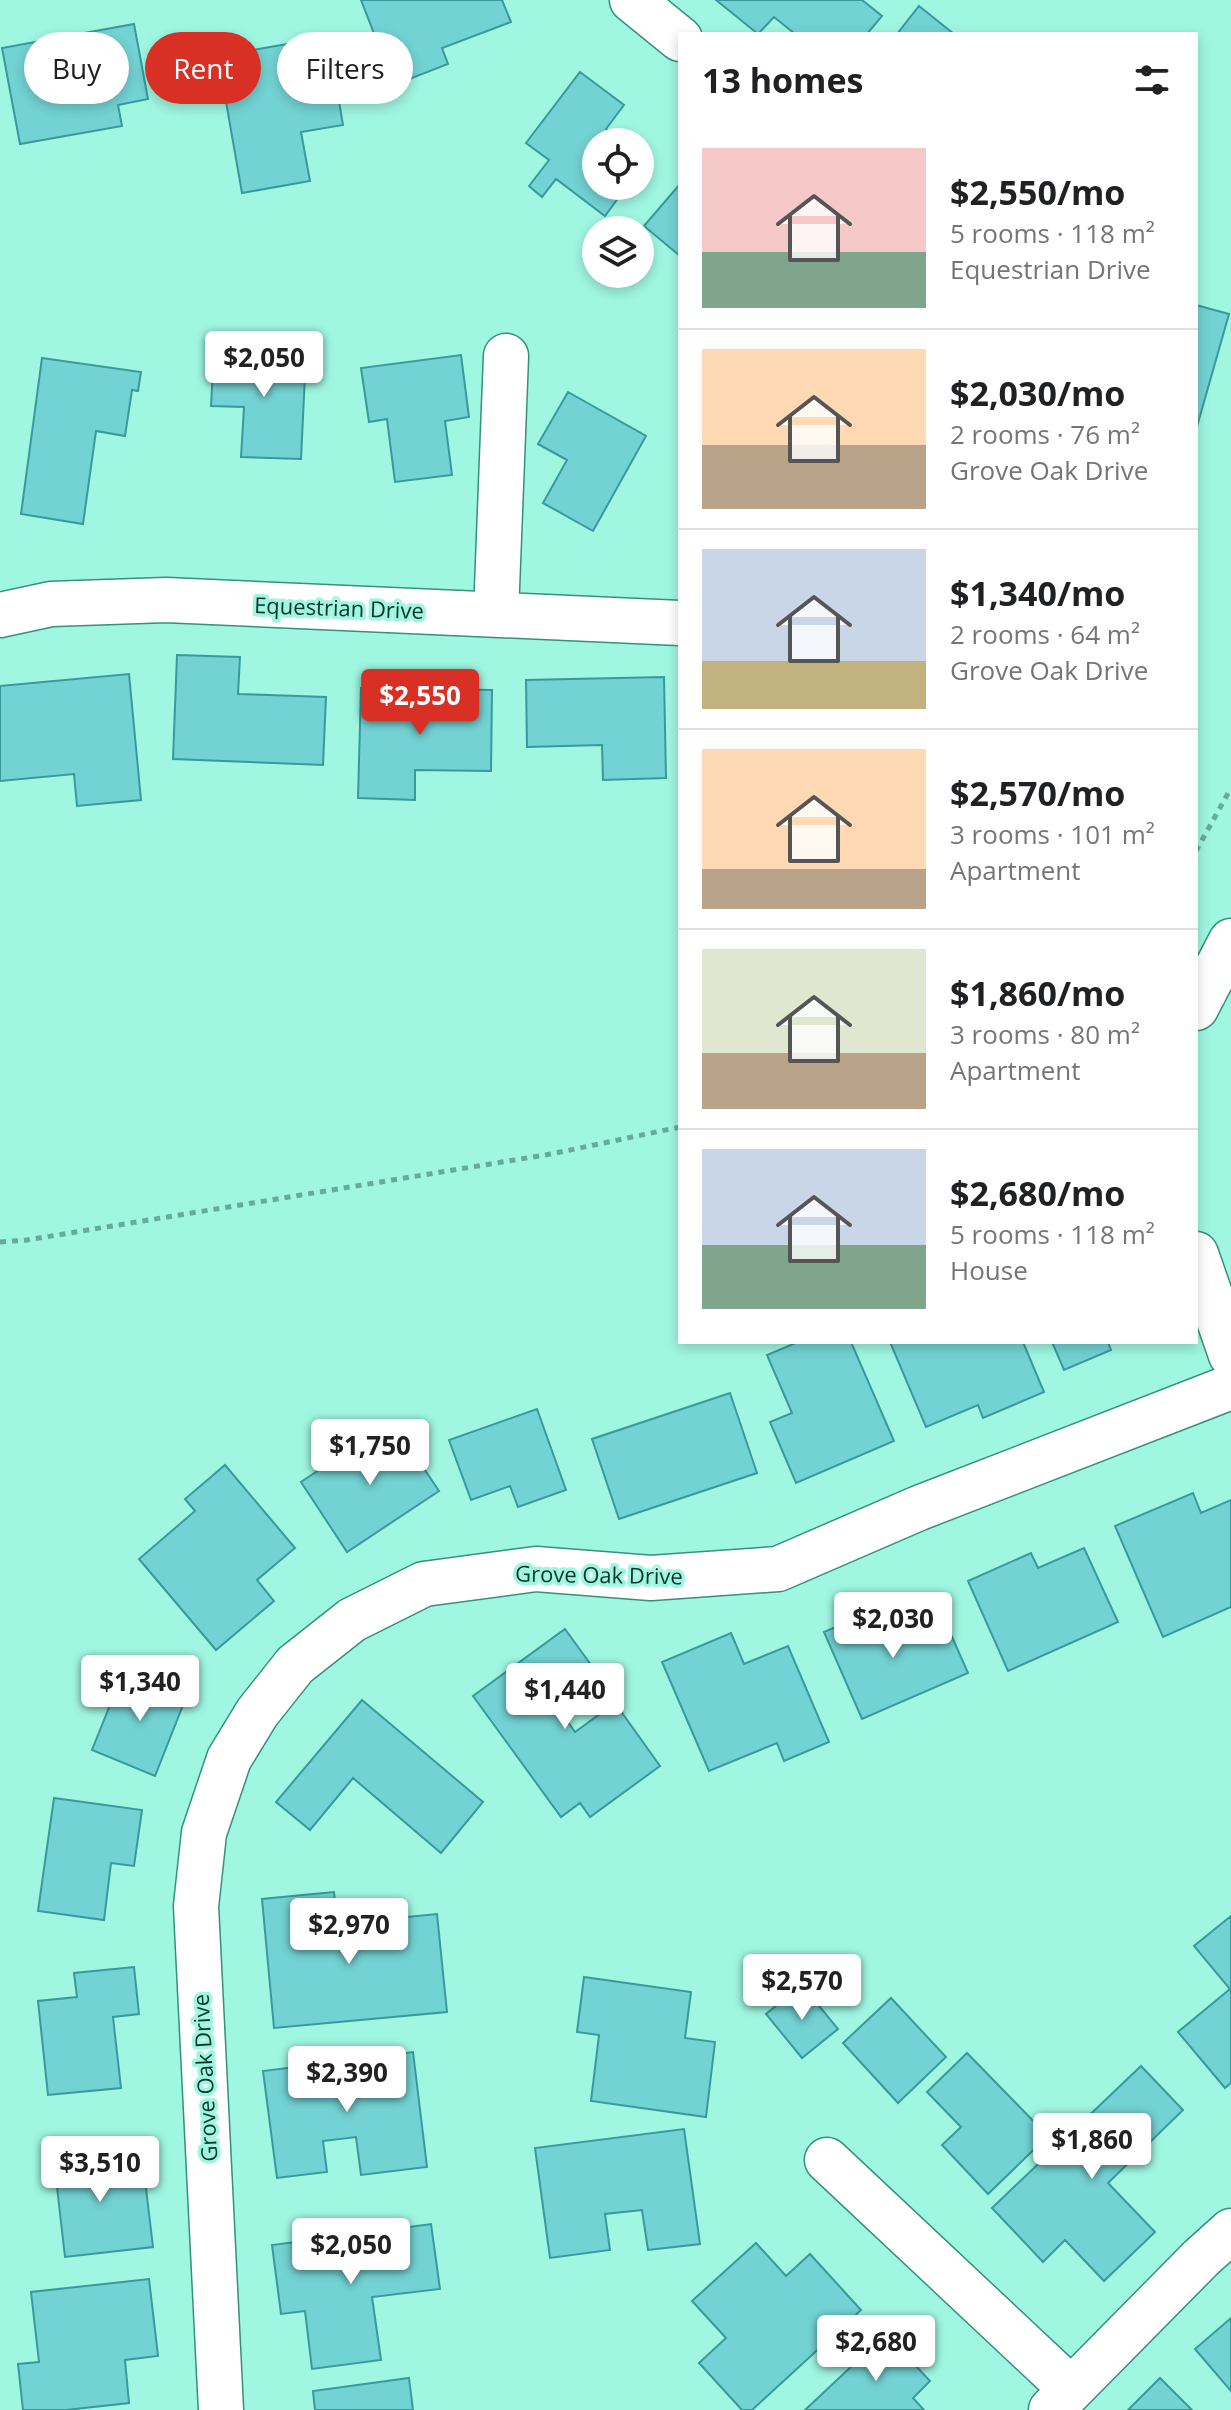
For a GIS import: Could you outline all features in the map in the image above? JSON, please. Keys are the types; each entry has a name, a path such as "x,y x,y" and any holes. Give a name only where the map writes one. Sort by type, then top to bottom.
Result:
{"street":[{"path":"632,0 678,37"},
{"path":"496,614 506,356"},
{"name":"Equestrian Drive","path":"0,615 51,604 166,600 678,623"},
{"path":"1198,1004 1231,941"},
{"path":"1198,1260 1231,1355"},
{"name":"Grove Oak Drive","path":"221,2410 196,1906 204,1833 229,1759 257,1713 295,1665 352,1620 424,1584 536,1569 651,1578 778,1569 919,1508 1231,1387"},
{"path":"827,2160 1061,2399 1231,2231"}],"path":[{"path":"1198,847 1231,788"},
{"path":"0,1242 536,1157 678,1127"}],"building":[{"path":"361,0 502,0 511,22 442,48 448,64 413,78 413,32 373,32"},
{"path":"716,0 862,0 882,16 869,32 793,32 774,17 760,32 756,32"},
{"path":"919,6 952,32 899,32"},
{"path":"134,24 145,83 145,100 129,103 129,32 90,32"},
{"path":"24,44 24,104 123,104 118,105 122,126 20,144 2,48"},
{"path":"277,46 277,104 339,104 343,125 301,132 310,181 242,193 226,104 261,104 261,49"},
{"path":"580,72 624,105 607,128 582,128 582,199 556,179 542,197 529,186 549,160 526,143"},
{"path":"678,186 678,254 654,234 653,216"},
{"path":"584,200 617,200 605,216"},
{"path":"1198,306 1229,314 1198,423"},
{"path":"214,350 306,354 301,459 241,457 244,407 211,406"},
{"path":"461,355 469,417 445,421 452,475 395,482 387,419 369,422 361,368"},
{"path":"42,358 141,372 138,391 132,390 125,436 96,431 83,524 21,514"},
{"path":"568,392 646,436 593,531 543,503 567,460 538,444"},
{"path":"177,655 240,657 238,694 326,697 323,765 173,759"},
{"path":"129,674 141,800 77,806 74,774 0,781 0,686"},
{"path":"664,677 666,778 603,780 602,745 527,747 526,680"},
{"path":"361,688 492,690 491,771 415,770 415,800 358,798"},
{"path":"793,1344 852,1344 894,1441 796,1483 770,1422 792,1413 767,1355"},
{"path":"891,1344 1024,1344 1044,1392 983,1418 978,1405 926,1427"},
{"path":"1053,1344 1109,1344 1111,1350 1064,1370"},
{"path":"730,1393 757,1473 619,1519 592,1439"},
{"path":"537,1409 566,1490 518,1507 510,1486 471,1500 449,1440"},
{"path":"392,1421 439,1491 347,1552 301,1482"},
{"path":"225,1465 295,1548 257,1580 274,1601 216,1650 139,1559 195,1511 185,1499"},
{"path":"1193,1493 1201,1513 1231,1500 1231,1607 1163,1637 1115,1526"},
{"path":"1084,1548 1118,1622 1008,1671 968,1581 1031,1553 1038,1568"},
{"path":"880,1608 892,1635 942,1614 968,1673 862,1719 824,1632"},
{"path":"565,1629 594,1669 553,1700 575,1732 615,1703 660,1766 590,1817 580,1803 561,1817 473,1696"},
{"path":"731,1633 744,1664 788,1646 829,1742 784,1761 777,1743 709,1771 662,1662"},
{"path":"124,1670 187,1695 155,1776 92,1750"},
{"path":"362,1700 483,1802 441,1853 353,1778 310,1830 276,1802"},
{"path":"54,1798 142,1810 134,1866 111,1863 104,1920 38,1911"},
{"path":"334,1892 340,1950 379,1946 377,1920 437,1914 447,2012 274,2028 262,1899"},
{"path":"1231,1916 1231,2083 1225,2088 1178,2032 1230,1989 1194,1946"},
{"path":"134,1967 139,2014 113,2017 121,2088 48,2095 38,2001 77,1997 74,1973"},
{"path":"584,1977 691,1992 685,2038 715,2042 706,2117 591,2101 599,2035 577,2032"},
{"path":"802,1985 838,2029 802,2058 766,2014"},
{"path":"891,1998 946,2057 898,2103 843,2043"},
{"path":"413,2052 427,2167 361,2175 356,2137 323,2141 327,2172 277,2178 263,2071"},
{"path":"967,2053 1048,2136 988,2194 942,2145 961,2127 927,2092"},
{"path":"1141,2066 1183,2110 1108,2183 1155,2232 1104,2281 1065,2240 1043,2262 992,2208"},
{"path":"684,2129 700,2244 648,2250 642,2210 605,2214 610,2250 550,2258 535,2148"},
{"path":"116,2145 120,2183 145,2180 153,2247 65,2257 53,2152"},
{"path":"431,2224 440,2289 372,2297 381,2360 312,2369 305,2311 281,2314 272,2245"},
{"path":"756,2243 786,2276 810,2254 861,2310 752,2410 742,2410 699,2363 726,2338 692,2301"},
{"path":"149,2279 158,2356 125,2360 129,2403 66,2410 23,2410 18,2364 39,2362 31,2292"},
{"path":"1231,2318 1231,2391 1195,2349"},
{"path":"886,2334 930,2381 913,2398 924,2410 805,2410"},
{"path":"409,2378 413,2410 315,2410 313,2391"},
{"path":"1160,2378 1192,2410 1128,2410"}]}
